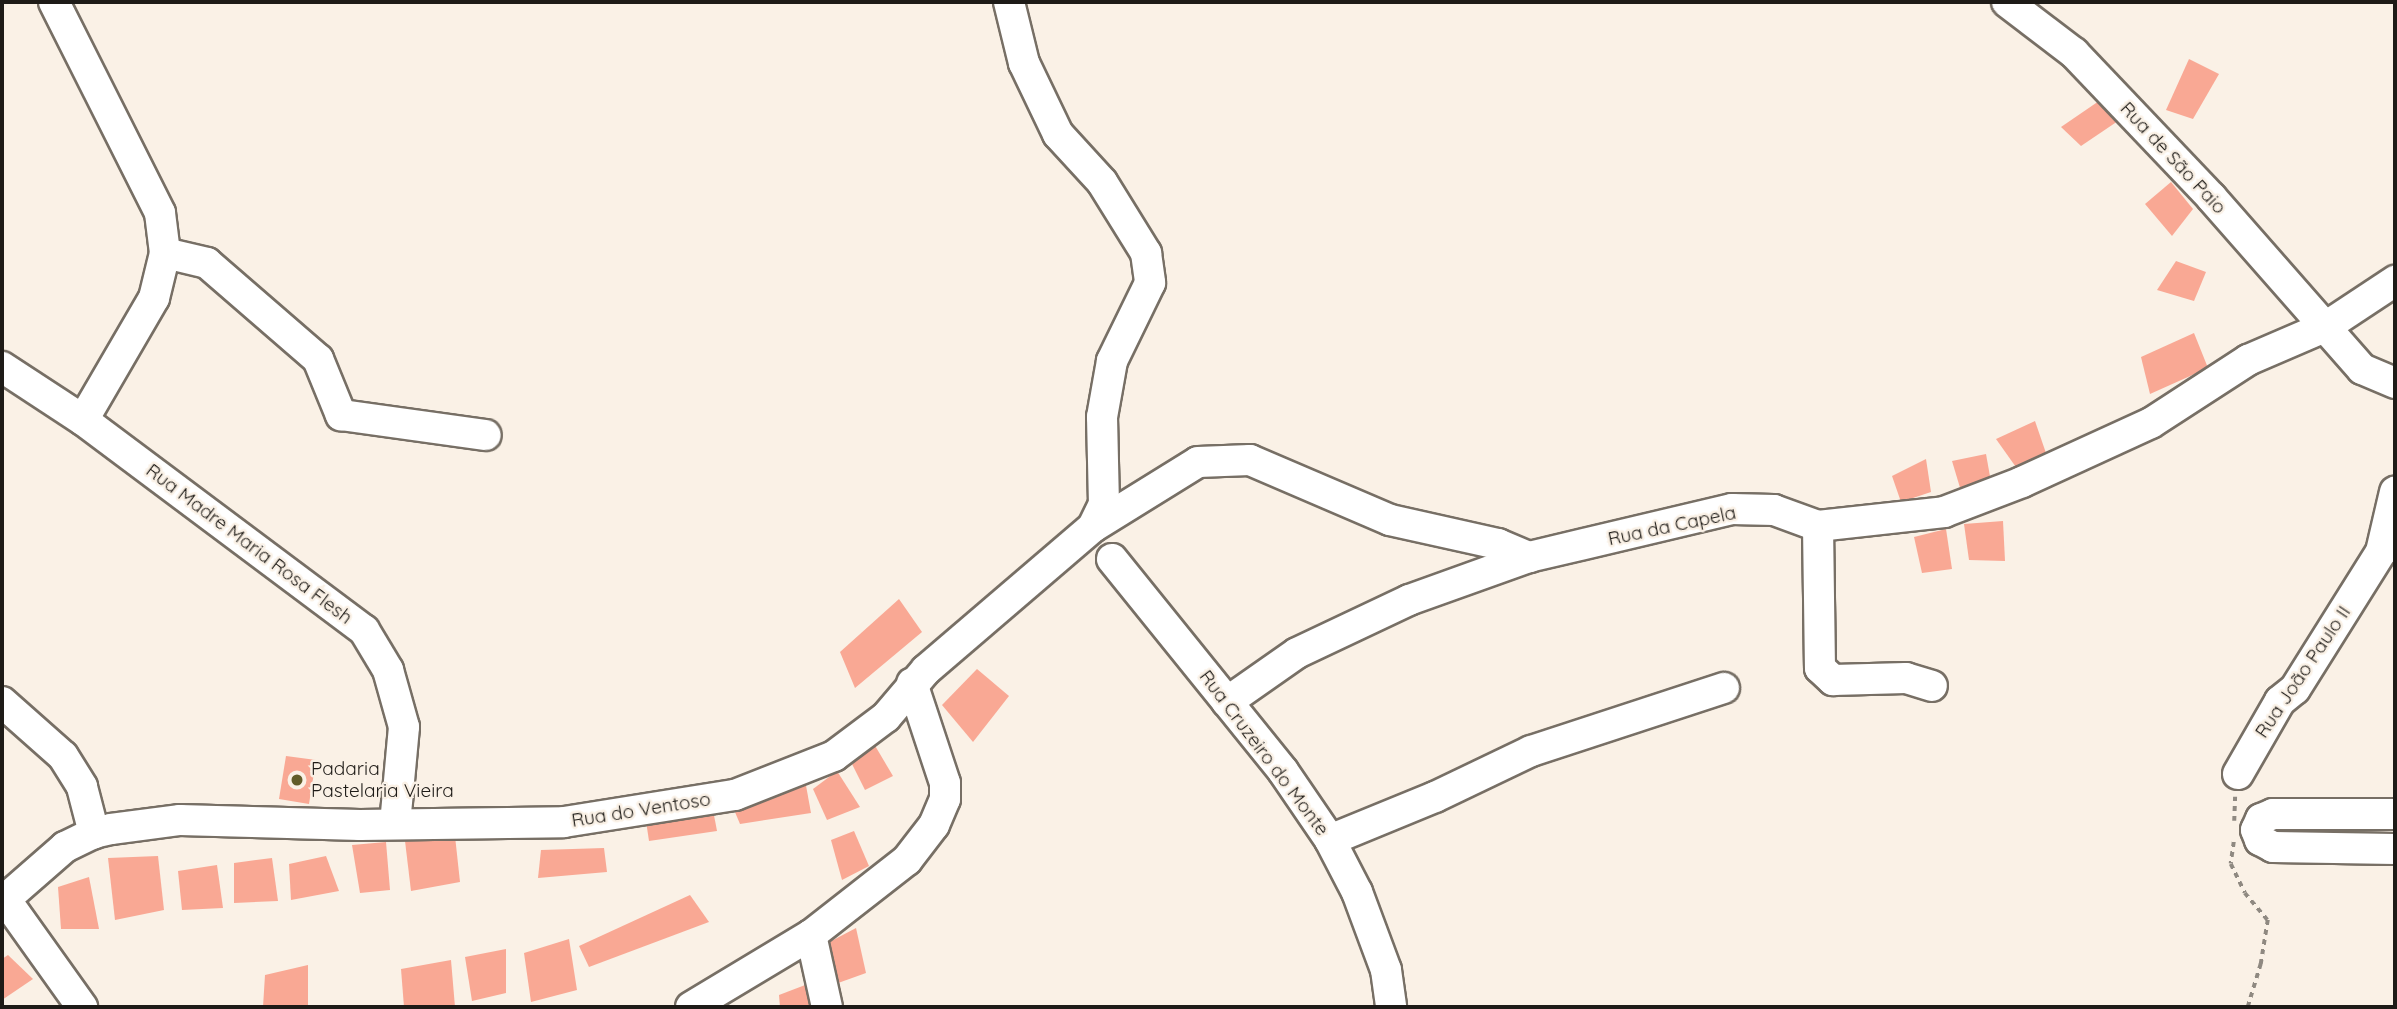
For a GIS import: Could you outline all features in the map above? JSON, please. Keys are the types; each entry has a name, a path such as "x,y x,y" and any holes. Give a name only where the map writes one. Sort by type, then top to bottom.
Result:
{"street":[{"path":"54,2 160,213 165,253 154,298 83,420"},
{"path":"1009,2 1024,63 1058,134 1102,182 1146,253 1150,283 1112,361 1102,416 1104,504 1093,527"},
{"name":"Rua de São Paio","path":"2007,2 2074,53 2211,197 2327,326 2361,369 2395,383"},
{"path":"165,253 207,263 318,359 341,415 486,435"},
{"name":"Rua da Capela","path":"1227,702 1297,653 1409,600 1529,557 1732,509 1774,510 1818,526 1944,512 2022,482 2151,423 2248,360 2327,326 2395,281"},
{"name":"Rua Madre Maria Rosa Flesh","path":"2,367 83,420 363,630 388,670 404,727 395,824"},
{"path":"1093,527 1198,462 1250,460 1390,520 1498,544 1529,557"},
{"name":"Rua João Paulo II","path":"2238,774 2280,701 2295,689 2381,552 2395,492"},
{"path":"1818,526 1820,668 1833,680 1906,678 1932,687"},
{"name":"Rua do Ventoso","path":"4,901 65,847 94,833 180,820 395,824 564,822 735,795 834,757 886,717 912,682 1093,527"},
{"name":"Rua Cruzeiro do Monte","path":"1112,559 1283,771 1330,840 1357,892 1386,970 1391,1007"},
{"path":"691,1007 811,935 907,860 934,825 945,799 945,783 912,682"},
{"path":"1330,840 1435,797 1531,751 1724,688"},
{"path":"2,702 63,756 82,787 94,833"},
{"path":"2395,814 2273,814 2261,819 2256,830 2260,840 2273,847 2395,849"},
{"path":"4,901 82,1007"},
{"path":"811,935 827,1007"}],"path":[{"path":"2238,774 2231,864 2245,893 2267,920 2261,964 2248,1007"}],"building":[{"path":"2189,59 2219,74 2193,119 2166,110"},
{"path":"2099,101 2118,121 2081,146 2061,127"},
{"path":"2171,182 2193,209 2172,236 2145,204"},
{"path":"2176,261 2206,272 2194,301 2157,290"},
{"path":"2194,333 2208,368 2150,394 2141,357"},
{"path":"2035,421 2048,459 2018,470 1996,439"},
{"path":"1986,454 1991,482 1961,491 1952,461"},
{"path":"1926,459 1931,492 1901,502 1892,476"},
{"path":"2003,521 2005,561 1969,560 1964,524"},
{"path":"1946,529 1952,569 1922,573 1914,537"},
{"path":"899,599 922,632 855,688 840,652"},
{"path":"977,669 1009,696 973,742 942,705"},
{"path":"874,744 893,776 865,790 851,762"},
{"name":"Padaria Pastelaria Vieira","path":"286,756 316,760 309,804 279,799"},
{"path":"837,771 860,807 827,820 813,789"},
{"path":"805,780 811,813 740,824 732,805"},
{"path":"713,810 717,831 649,841 646,821"},
{"path":"854,831 869,866 842,880 831,840"},
{"path":"455,836 460,882 411,891 405,841"},
{"path":"386,842 390,890 360,893 352,845"},
{"path":"604,848 607,872 538,878 541,850"},
{"path":"158,856 164,910 115,920 108,858"},
{"path":"326,856 339,891 291,900 289,864"},
{"path":"272,858 278,901 234,903 234,863"},
{"path":"217,865 223,908 182,910 178,871"},
{"path":"89,877 99,929 61,929 58,887"},
{"path":"690,895 709,922 589,967 579,946"},
{"path":"856,928 866,973 827,987 820,947"},
{"path":"569,939 577,990 531,1002 524,953"},
{"path":"506,949 506,993 472,1001 465,957"},
{"path":"8,955 33,979 2,1000 2,959"},
{"path":"451,960 455,1007 404,1007 401,969"},
{"path":"308,965 308,1007 263,1007 265,975"},
{"path":"813,982 818,1007 780,1007 779,995"}],"place":[{"name":"Padaria Pastelaria Vieira","path":"297,780"}]}
